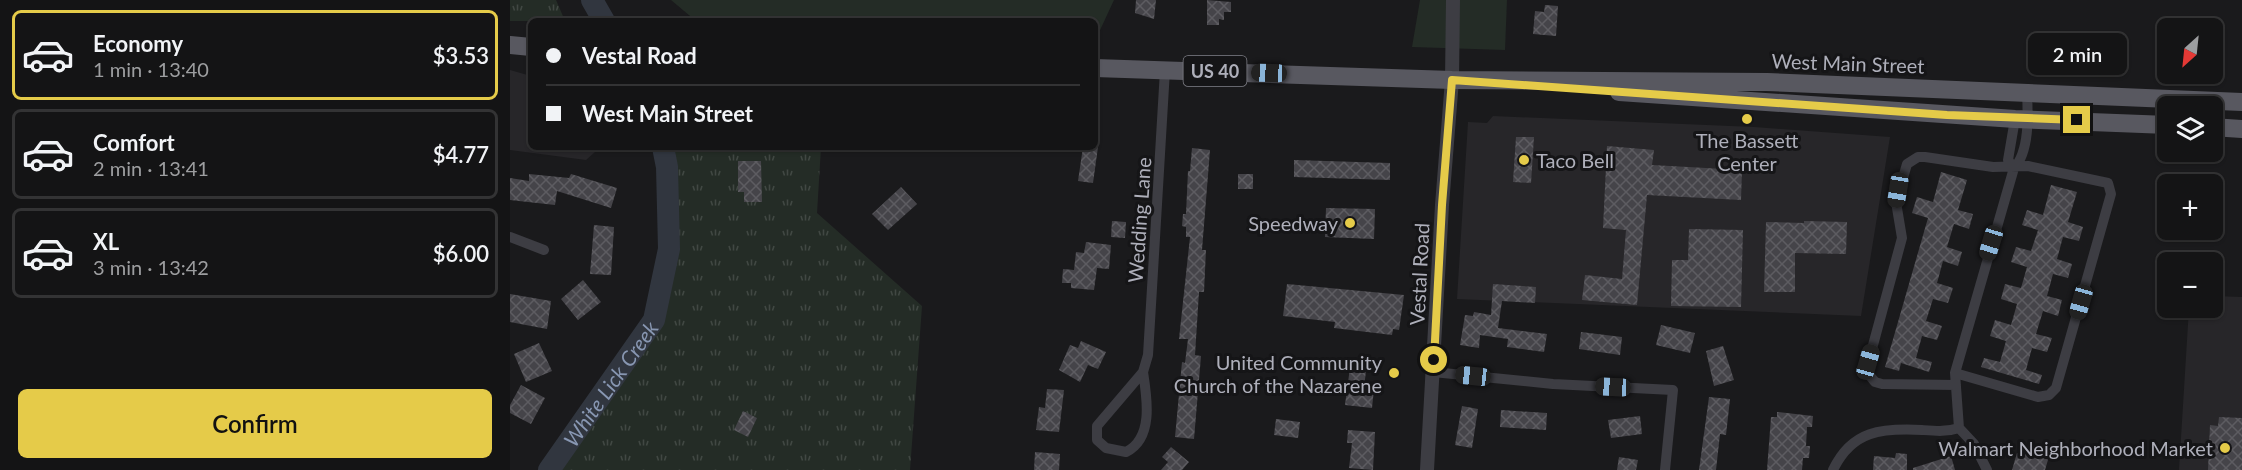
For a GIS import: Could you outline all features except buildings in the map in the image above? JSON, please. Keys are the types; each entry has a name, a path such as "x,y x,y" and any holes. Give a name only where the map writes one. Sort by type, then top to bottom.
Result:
{"main road":[{"name":"West Main Street","path":"1098,68 1452,80 2022,118 2157,124"},
{"name":"West Main Street","path":"1452,80 1767,82 2242,102"},
{"path":"2223,128 2242,129"}],"street":[{"name":"Vestal Road","path":"1427,470 1442,205 1452,80 1454,0"},
{"name":"Wedding Lane","path":"1143,372 1147,397 1144,432 1141,439 1137,445 1126,452 1106,448 1097,440 1097,426 1143,372 1148,355 1165,69"},
{"path":"1987,470 1974,444 1959,428 1955,379 2014,168 2020,162 2022,118 2027,92"},
{"path":"1918,157 2014,168 2028,166 2104,180 2111,188 2056,388 2044,397 1955,379 1882,384 1875,382 1866,371 1902,238 1897,213 1898,190 1907,164 1918,157"},
{"path":"510,237 544,250"},
{"path":"1433,372 1553,384 1673,390 1665,470"},
{"path":"1833,470 1847,447 1861,436 1897,429 1949,431 1959,428"}],"shaded area":[{"path":"510,70 528,75 528,150 596,150 586,160 510,150"},
{"path":"1493,116 1754,127 1890,137 1861,316 1457,299 1468,122 1487,123"},
{"path":"2223,296 2242,297 2242,470 2179,470 2188,318 2223,318"}],"green space":[{"path":"510,0 556,0 564,18 528,18 528,21 510,21"},
{"path":"671,0 1114,0 1098,35 1098,18 692,18"},
{"path":"1420,0 1507,0 1505,50 1412,47"},
{"path":"664,150 821,150 817,213 922,306 910,470 549,470 654,320 669,249 667,167"}],"waterway":[{"name":"White Lick Creek","path":"592,0 602,18"},
{"name":"White Lick Creek","path":"549,470 654,320 669,249 667,167 664,150"}],"place":[{"name":"The Bassett Center","path":"1747,119"},
{"name":"Taco Bell","path":"1524,160"},
{"name":"Speedway","path":"1350,223"},
{"name":"United Community Church of the Nazarene","path":"1394,373"},
{"name":"Walmart Neighborhood Market","path":"2225,448"}],"route":[{"path":"1434,360 1442,205 1452,80 1947,115 2077,120"}]}
